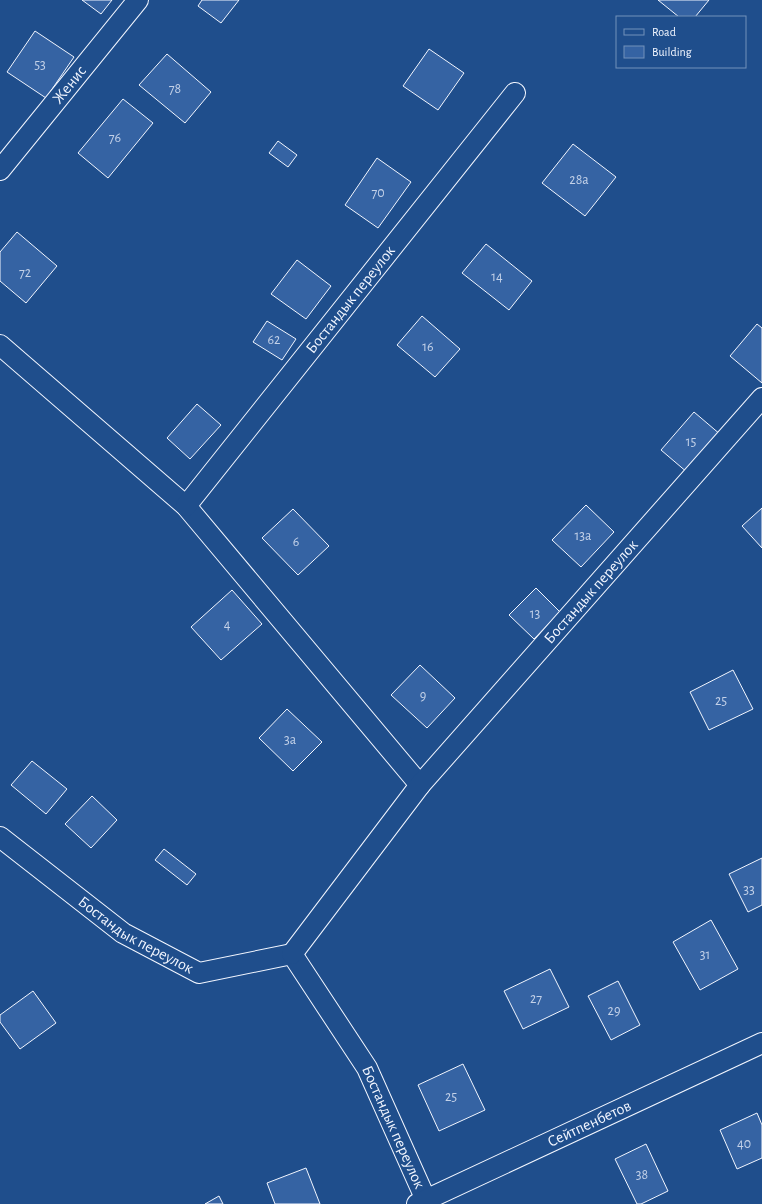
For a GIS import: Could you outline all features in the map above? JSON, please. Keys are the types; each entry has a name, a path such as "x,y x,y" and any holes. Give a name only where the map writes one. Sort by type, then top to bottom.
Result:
{"street":[{"name":"Женис","path":"0,170 138,0"},
{"name":"Бостандык переулок","path":"186,506 515,93"},
{"path":"0,345 186,506 420,785"},
{"name":"Бостандык переулок","path":"0,837 123,933 199,973 292,954 420,785 762,398"},
{"name":"Бостандык переулок","path":"292,954 367,1068 422,1202"},
{"name":"Сейтпенбетов","path":"422,1202 762,1043"}],"building":[{"path":"82,0 112,0 101,14"},
{"path":"202,0 239,0 221,23 198,6"},
{"path":"658,0 709,0 696,16 678,16"},
{"path":"35,31 74,57 46,98 7,72"},
{"path":"429,49 464,73 438,110 403,86"},
{"path":"167,54 211,92 185,123 139,85"},
{"path":"123,99 153,123 108,178 78,153"},
{"path":"278,141 297,155 288,167 269,153"},
{"path":"573,144 616,177 585,216 542,183"},
{"path":"377,158 411,182 378,228 345,205"},
{"path":"17,232 57,266 26,303 0,281 0,252"},
{"path":"486,244 532,281 509,310 462,273"},
{"path":"297,260 331,286 306,319 271,294"},
{"path":"422,316 460,349 435,377 397,345"},
{"path":"267,321 296,339 282,360 253,342"},
{"path":"757,324 762,328 762,383 730,356"},
{"path":"197,404 221,425 190,459 167,438"},
{"path":"694,412 721,435 688,473 661,450"},
{"path":"586,505 614,532 581,567 552,540"},
{"path":"762,508 762,548 742,526"},
{"path":"293,509 329,546 298,575 262,538"},
{"path":"536,588 560,612 534,639 509,615"},
{"path":"232,590 262,624 221,660 191,627"},
{"path":"420,665 455,698 427,728 391,695"},
{"path":"733,670 753,709 709,730 690,692"},
{"path":"287,709 322,742 293,771 259,738"},
{"path":"32,761 67,789 46,814 11,785"},
{"path":"92,796 117,820 91,848 65,824"},
{"path":"164,849 196,874 187,885 155,860"},
{"path":"762,858 762,905 748,912 729,874"},
{"path":"711,920 738,969 700,990 673,942"},
{"path":"550,969 569,1007 523,1029 504,991"},
{"path":"618,981 640,1025 611,1040 588,996"},
{"path":"33,991 56,1023 20,1049 0,1022 0,1015"},
{"path":"463,1064 485,1110 439,1131 418,1085"},
{"path":"757,1113 762,1125 762,1158 737,1169 720,1130"},
{"path":"646,1144 668,1191 641,1204 637,1204 615,1159"},
{"path":"306,1168 320,1204 275,1204 267,1183"},
{"path":"219,1196 223,1204 205,1204"}]}
